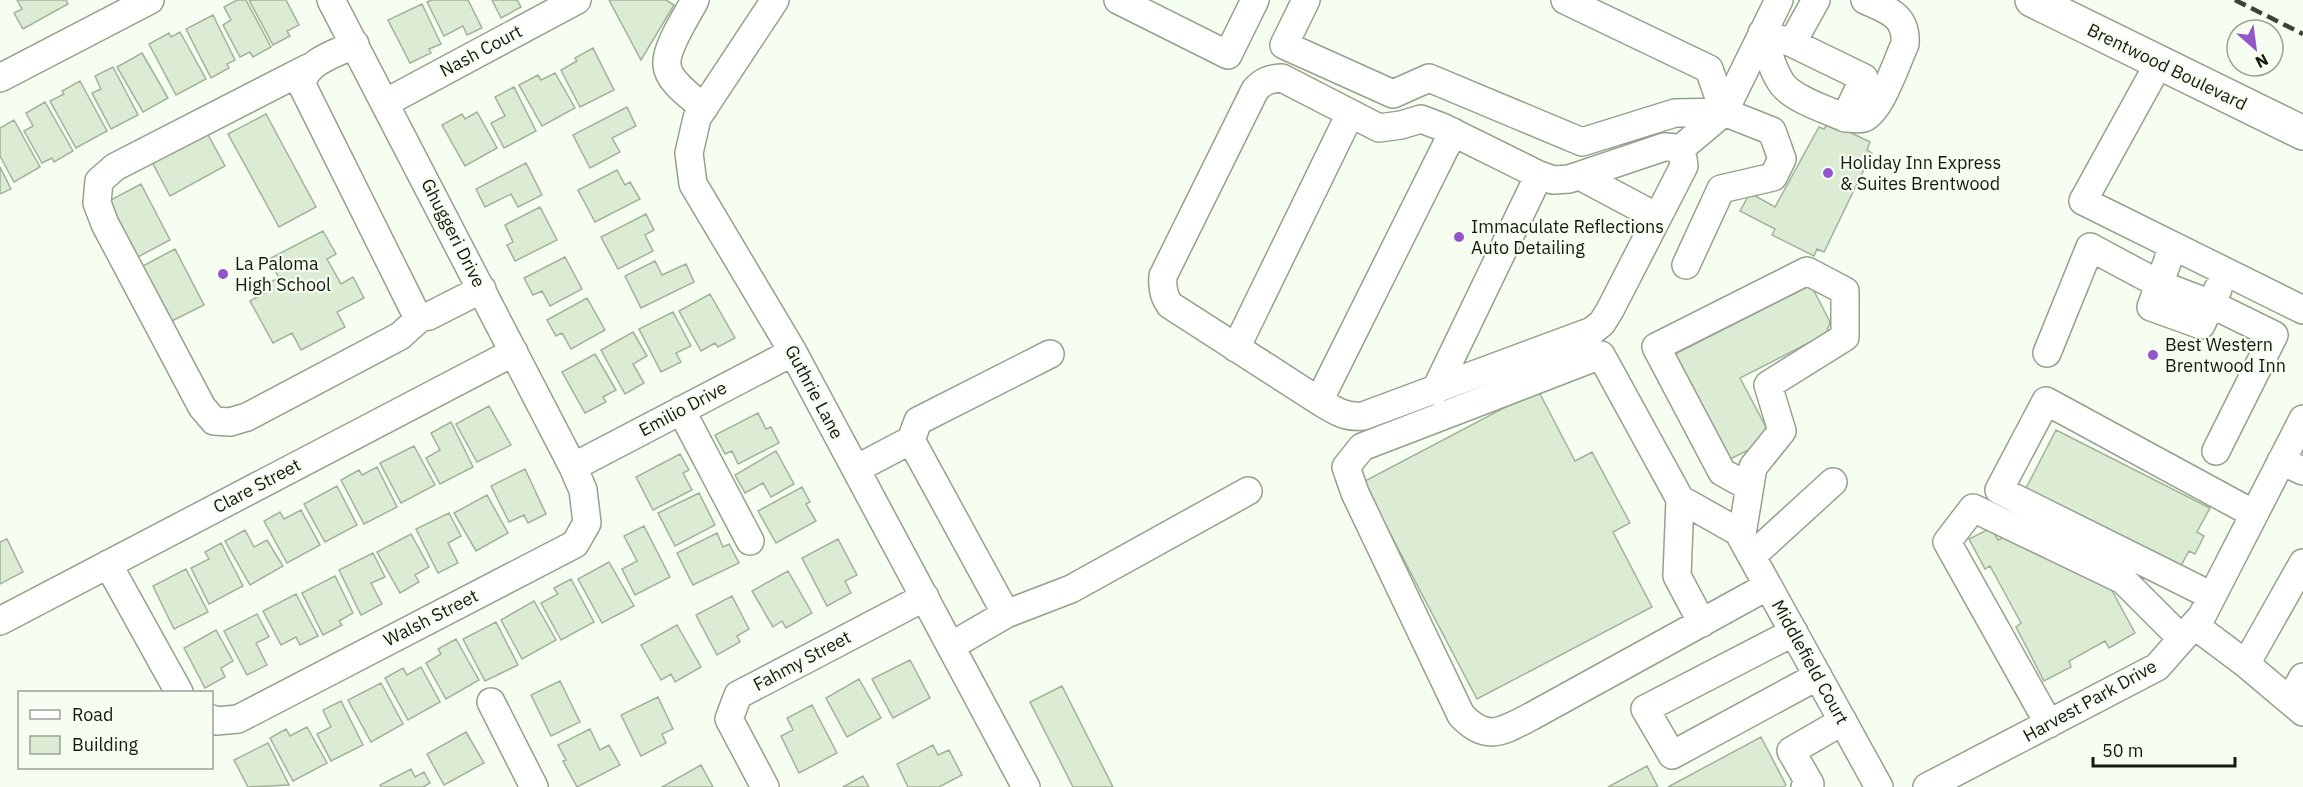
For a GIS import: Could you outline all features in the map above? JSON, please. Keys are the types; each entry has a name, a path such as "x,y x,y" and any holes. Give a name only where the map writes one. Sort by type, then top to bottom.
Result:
{"main road":[{"name":"Brentwood Boulevard","path":"2032,0 2303,133"}],"street":[{"path":"3,70 150,0"},
{"name":"Ghuggeri Drive","path":"331,0 573,467"},
{"name":"Nash Court","path":"386,103 577,0"},
{"path":"695,0 671,47 667,66 674,80 704,108"},
{"name":"Guthrie Lane","path":"775,0 697,118 689,153 693,184 793,352 1026,787"},
{"path":"1133,3 1228,55 1254,0"},
{"path":"1306,0 1284,45 1393,94 1429,78 1582,142 1675,113 1724,112 1772,130 1782,159 1773,177 1721,189 1686,265"},
{"path":"1565,0 1614,11 1709,69 1724,112"},
{"path":"1679,150 1724,112 1779,0"},
{"path":"1792,43 1816,0"},
{"path":"1762,33 1775,70 1784,86 1792,93 1845,118 1862,119 1871,114 1879,102 1905,44 1902,23 1895,15 1864,0"},
{"path":"1762,33 1792,43 1864,78 1845,118"},
{"path":"355,44 116,167 99,181 97,203 105,224 202,406 214,421 230,422 247,417 400,336 421,318 445,309 482,289"},
{"path":"2159,63 2083,201 2303,310"},
{"path":"308,68 303,76 302,86 305,94 415,312 421,318"},
{"path":"1272,78 1281,78 1379,128 1421,119 1448,129 1553,180 1580,176 1664,147 1679,150 1684,158 1684,166 1602,323 1592,331 1363,416 1343,415 1313,398 1170,305 1165,298 1163,276 1255,90 1262,82 1272,78"},
{"path":"1236,348 1350,114"},
{"path":"1313,398 1448,129"},
{"path":"1435,391 1539,175"},
{"path":"1580,176 1657,217"},
{"path":"2159,284 2174,246"},
{"path":"2047,353 2090,247 2159,284 2211,304 2274,335 2216,451"},
{"path":"1745,542 1749,487 1753,467 1782,431 1768,385 1845,337 1845,291 1807,271 1656,347 1722,472 1749,487"},
{"path":"2211,304 2226,272"},
{"name":"Clare Street","path":"0,621 514,352"},
{"name":"Emilio Drive","path":"573,467 793,352"},
{"path":"856,469 911,440 918,421 1050,354"},
{"path":"1745,542 1680,499 1601,355 1362,447 1346,467 1356,493 1461,715 1471,726 1486,732 1501,732 1768,586"},
{"path":"2212,596 1999,490 2046,401 2254,514"},
{"path":"681,410 750,542"},
{"name":"Harvest Park Drive","path":"1927,787 2157,667 2202,616 2254,514 2292,466 2303,419"},
{"path":"911,440 1006,614"},
{"name":"Walsh Street","path":"213,720 238,719 575,543 588,523 583,490 573,467"},
{"path":"1745,542 1833,482"},
{"path":"951,646 1006,614 1071,589 1248,491"},
{"path":"1680,499 1677,576 1702,623"},
{"path":"2049,724 1947,542 1973,508 2123,580 2188,632 2246,664 2296,706 2303,677"},
{"name":"Middlefield Court","path":"1745,542 1879,787"},
{"path":"2246,664 2303,563"},
{"path":"108,564 178,691"},
{"name":"Fahmy Street","path":"765,787 729,719 738,695 925,597"},
{"path":"1794,632 1645,709 1672,755 1818,676"},
{"path":"491,702 528,785"},
{"path":"1805,787 1810,784 1791,751 1843,721"}],"building":[{"path":"17,0 66,0 68,4 23,29 14,13 22,9"},
{"path":"237,0 246,0 271,47 253,57 250,52 240,57 223,25 231,20 224,7"},
{"path":"249,0 286,0 299,25 287,31 290,36 273,45"},
{"path":"468,0 482,28 467,35 463,26 444,36 427,2"},
{"path":"492,0 517,0 521,7 501,18"},
{"path":"609,0 666,0 674,5 641,60"},
{"path":"422,4 441,44 429,49 431,53 410,63 388,20"},
{"path":"213,15 235,60 227,64 229,68 211,78 186,29"},
{"path":"180,32 206,79 176,95 149,44 169,33 171,37"},
{"path":"593,48 614,90 580,107 561,70 577,61 575,58"},
{"path":"142,53 168,98 143,112 117,67"},
{"path":"113,67 138,115 111,129 92,93 101,89 95,76"},
{"path":"555,73 575,108 542,126 519,85 538,75 541,80"},
{"path":"80,81 107,131 76,148 50,101 64,94 62,91"},
{"path":"514,87 536,131 504,148 491,123 505,116 495,97"},
{"path":"45,102 73,151 54,162 52,158 42,163 24,131 33,126 26,113"},
{"path":"627,107 636,126 612,138 620,152 590,168 573,135"},
{"path":"477,112 497,148 465,166 442,125 462,114 465,119"},
{"path":"266,114 316,207 279,227 228,134"},
{"path":"14,120 40,167 14,182 0,156 0,128"},
{"name":"Holiday Inn Express & Suites Brentwood","path":"1829,122 1870,142 1867,150 1872,153 1824,252 1817,249 1814,256 1772,235 1775,229 1740,211 1750,193 1775,207 1819,127 1824,129"},
{"path":"206,131 225,166 170,196 151,160"},
{"path":"526,163 542,195 518,207 511,194 485,207 476,189"},
{"path":"0,167 11,189 0,194"},
{"path":"617,170 625,185 630,182 640,199 595,222 578,190"},
{"path":"141,184 170,240 134,259 105,203"},
{"path":"540,207 557,240 515,261 507,245 513,242 505,225"},
{"path":"646,214 654,230 645,235 653,251 618,269 601,237"},
{"path":"323,231 336,254 327,259 341,284 353,277 364,298 337,312 345,327 301,350 292,333 273,343 250,301 270,290 266,284 279,278 269,259"},
{"path":"175,249 204,305 168,323 139,268"},
{"path":"565,257 582,289 550,306 542,291 533,295 524,278"},
{"path":"655,261 662,275 686,264 694,282 641,308 625,276"},
{"path":"1811,285 1830,322 1826,334 1740,378 1767,429 1763,443 1726,461 1673,355"},
{"path":"710,294 735,338 718,347 715,343 701,351 679,311"},
{"path":"587,298 605,330 571,349 562,333 556,336 547,320"},
{"path":"673,312 691,346 676,353 681,362 661,372 639,329"},
{"path":"633,332 647,356 633,364 644,383 625,394 601,350"},
{"path":"595,354 616,390 603,397 606,402 585,413 562,372"},
{"path":"1538,390 1575,461 1592,452 1630,523 1613,532 1652,607 1477,699 1363,482"},
{"path":"489,406 511,445 477,462 456,424"},
{"path":"758,413 766,429 771,427 779,443 738,464 732,451 725,454 715,435"},
{"path":"451,422 473,467 440,484 426,458 440,450 431,433"},
{"path":"2056,430 2210,508 2197,532 2204,536 2195,554 2189,551 2176,575 2022,496"},
{"path":"414,446 435,485 401,503 380,463"},
{"path":"776,451 794,484 771,497 763,483 745,493 735,475"},
{"path":"680,454 689,470 683,473 692,490 653,510 636,477"},
{"path":"377,467 397,507 364,524 341,480 359,470 362,475"},
{"path":"525,469 546,514 528,523 524,515 509,522 491,486"},
{"path":"337,486 357,525 325,542 304,504"},
{"path":"802,487 810,502 806,504 816,521 776,543 758,511"},
{"path":"699,493 715,525 675,546 658,513"},
{"path":"487,495 508,533 476,551 454,513"},
{"path":"301,510 320,545 287,563 264,521 280,512 284,519"},
{"path":"449,513 461,536 448,543 458,563 438,573 416,529"},
{"path":"644,526 670,577 635,595 622,569 637,561 624,536"},
{"path":"1991,528 1998,540 2006,536 2110,587 2135,633 2109,648 2105,641 2069,661 2071,667 2044,681 2016,627 2021,623 1990,566 1985,569 1969,539"},
{"path":"245,530 254,547 267,540 283,566 250,585 225,541"},
{"path":"717,533 723,547 729,544 739,563 693,585 677,553"},
{"path":"411,534 429,567 415,575 419,582 400,593 377,552"},
{"path":"7,539 23,572 0,584 0,542"},
{"path":"838,539 857,575 845,581 851,593 827,606 802,558"},
{"path":"221,543 243,586 209,604 191,568 209,559 205,552"},
{"path":"373,553 385,577 371,583 382,604 361,615 339,570"},
{"path":"609,562 634,606 602,623 578,579"},
{"path":"186,569 208,612 174,629 153,586"},
{"path":"788,571 812,613 786,628 782,621 773,627 752,591"},
{"path":"335,576 353,613 339,621 342,625 323,635 302,593"},
{"path":"571,579 594,622 561,640 541,603 558,594 554,588"},
{"path":"296,594 318,636 300,645 296,637 281,645 263,611"},
{"path":"732,596 749,629 737,636 740,642 717,655 696,615"},
{"path":"534,601 556,640 522,659 501,620"},
{"path":"257,614 269,637 256,643 267,665 247,675 224,631"},
{"path":"496,622 518,665 485,681 463,639"},
{"path":"677,625 701,667 675,682 671,674 661,680 641,645"},
{"path":"216,630 233,661 221,668 225,677 205,688 184,648"},
{"path":"456,639 479,680 446,699 426,663 441,654 438,649"},
{"path":"910,660 930,698 893,718 872,679"},
{"path":"421,667 440,702 408,720 385,678 403,668 407,675"},
{"path":"859,679 881,718 847,737 826,698"},
{"path":"560,681 580,722 551,736 531,695"},
{"path":"381,683 403,724 371,742 348,700"},
{"path":"1062,686 1113,787 1073,787 1030,702"},
{"path":"658,697 673,729 662,734 666,743 641,756 621,715"},
{"path":"341,701 363,745 331,761 317,734 331,727 323,710"},
{"path":"812,705 837,753 799,773 781,736 793,730 787,718"},
{"path":"307,727 327,763 293,781 270,738 286,729 290,736"},
{"path":"590,729 600,750 609,745 620,765 577,787 563,761 566,760 558,745"},
{"path":"466,732 484,763 444,785 427,754"},
{"path":"1761,737 1786,785 1783,787 1668,787"},
{"path":"268,743 289,785 248,787 234,760"},
{"path":"933,745 938,755 949,750 962,775 939,787 908,787 897,764"},
{"path":"701,765 713,787 662,787"},
{"path":"1647,766 1658,787 1608,787"},
{"path":"411,769 415,777 424,772 430,783 423,787 381,787 380,785"},
{"path":"863,776 869,787 843,787"}],"railway":[{"path":"2235,0 2303,34"}],"place":[{"name":"Holiday Inn Express & Suites Brentwood","path":"1828,173"},
{"name":"Immaculate Reflections Auto Detailing","path":"1459,237"},
{"name":"La Paloma High School","path":"223,274"},
{"name":"Best Western Brentwood Inn","path":"2153,355"}]}
